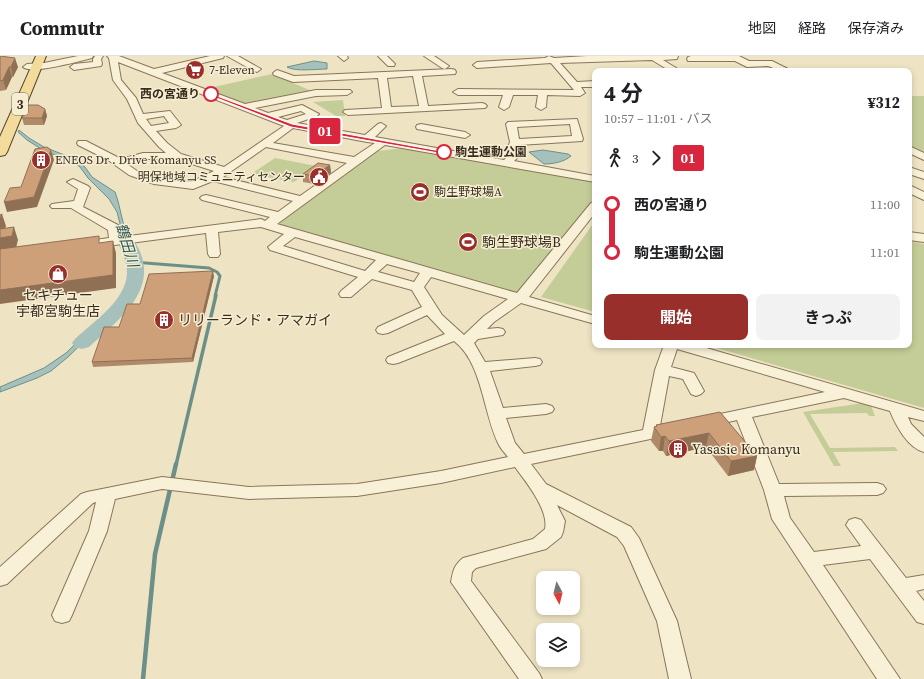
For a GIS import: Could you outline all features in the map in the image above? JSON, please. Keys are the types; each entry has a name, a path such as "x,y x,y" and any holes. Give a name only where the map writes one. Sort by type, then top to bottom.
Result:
{"main road":[{"name":"3","path":"0,128 34,62"},
{"name":"3","path":"0,152 34,62"}],"street":[{"path":"34,62 89,56"},
{"path":"62,68 95,65 98,63 96,59 99,56"},
{"path":"154,72 220,56"},
{"path":"231,56 257,69"},
{"path":"382,56 392,64"},
{"path":"428,56 452,77 462,108"},
{"path":"494,56 507,72"},
{"path":"276,73 293,79 416,73 452,77 509,92 580,93 575,84 554,61 544,56"},
{"path":"478,65 596,58 647,57 655,59 674,59 674,56"},
{"path":"177,156 162,145 148,129 140,117 131,98 116,80 112,59 113,57 289,124 592,178"},
{"path":"596,58 604,67"},
{"path":"691,59 737,58 747,64 769,63 781,68"},
{"path":"336,133 347,109 344,59"},
{"path":"655,59 672,68"},
{"path":"416,73 424,109"},
{"path":"382,75 387,111"},
{"path":"575,84 592,84"},
{"path":"504,108 509,92"},
{"path":"541,108 543,92"},
{"path":"244,107 316,93 347,109 387,111 482,106"},
{"path":"268,116 300,105 314,114 289,124 264,144 224,171 218,176 217,179 303,200"},
{"path":"140,117 167,113 176,124 148,129"},
{"path":"506,163 519,151 514,147 515,142 511,124 574,121 578,139 515,142"},
{"path":"456,154 471,124"},
{"path":"367,139 381,126"},
{"path":"421,128 465,135"},
{"path":"267,224 384,142"},
{"path":"82,144 112,158 133,173 158,182 193,186 224,171"},
{"path":"264,144 356,161"},
{"path":"912,150 924,157"},
{"path":"119,163 143,156 177,156 224,171"},
{"path":"912,163 924,161"},
{"path":"912,171 924,176"},
{"path":"62,188 77,184 84,188 77,208 114,228 123,240"},
{"path":"912,190 924,197"},
{"path":"206,198 280,216"},
{"path":"56,206 79,204"},
{"path":"464,338 489,318 523,295 592,209"},
{"path":"82,245 256,223 267,224 592,319"},
{"path":"212,228 214,254"},
{"path":"294,232 274,247 368,275 417,287 429,309 438,321 464,338 481,367 507,444 518,461 540,488 556,521 554,532 539,544 470,563 463,569 462,582 531,679"},
{"path":"912,236 924,238"},
{"path":"346,294 384,259"},
{"path":"417,287 428,272"},
{"path":"383,330 429,309"},
{"path":"393,360 464,338 498,332"},
{"path":"651,433 663,370 670,348"},
{"path":"690,348 924,416"},
{"path":"481,367 535,362"},
{"path":"663,370 688,376 696,391"},
{"path":"0,579 87,498 169,484 249,493 356,490 441,477 844,393"},
{"path":"897,408 904,426 924,447"},
{"path":"497,414 546,410"},
{"path":"743,414 773,490 781,520 889,679"},
{"path":"540,488 624,532 632,543 667,621 680,679"},
{"path":"773,490 877,489"},
{"path":"62,615 98,531 107,494"},
{"path":"855,525 924,616"},
{"path":"809,560 875,550"},
{"path":"902,587 924,582"}],"green space":[{"path":"272,74 314,92 248,106 205,89"},
{"path":"912,96 924,96 924,157 912,151"},
{"path":"343,100 345,116 336,116 313,102"},
{"name":"駒生運動公園","path":"404,148 592,180 592,204 521,295 275,224 377,151"},
{"path":"275,158 316,166 294,182 251,174"},
{"path":"592,225 592,311 541,297"},
{"path":"912,242 924,244 924,408 716,348 912,348"},
{"path":"863,403 871,406 875,416 869,416 867,413 810,414 830,448 895,447 898,451 833,452 841,466 834,466 803,412"}],"water":[{"path":"314,61 327,63 327,69 301,70 287,67"},
{"path":"19,130 44,147 72,158 85,167 92,177 115,192 128,243 132,250 137,279 134,291 129,298 68,357 51,371 0,392 0,387 44,368 66,353 127,294 132,279 117,212 109,199 88,178 80,167 68,159 46,152 27,140 18,132"},
{"path":"543,150 568,154 571,156 565,160 551,164 544,164 529,152"}],"building":[{"path":"0,56 15,58 3,80 0,81"},
{"path":"28,105 38,105 45,109 42,118 22,118"},
{"path":"47,147 51,150 34,197 4,202 10,188 21,187 35,149"},
{"path":"318,163 330,165 314,176 303,174"},
{"path":"14,227 12,236 0,238 0,229"},
{"name":"セキチュー 宇都宮駒生店","path":"99,236 99,243 113,241 113,275 0,290 0,249"},
{"name":"リリーランド・アマガイ","path":"213,271 192,358 92,362 104,327 119,327 127,304 140,304 149,274"},
{"path":"720,412 757,456 731,461 709,433 669,441 665,436 661,437 654,427 657,426 656,425"}],"waterway":[{"name":"鶴田川","path":"82,343 116,312 130,293 134,283 136,269 127,243"},
{"path":"133,262 209,268 217,272 220,276 215,296"},
{"path":"176,465 216,295"},
{"path":"143,679 155,554 176,464"}],"bus line":[{"name":"01","path":"211,94 291,125 444,152"}],"place":[{"name":"7-Eleven","path":"195,70"},
{"name":"西の宮通り","path":"211,94"},
{"name":"駒生運動公園","path":"444,152"},
{"name":"ENEOS Dr . Drive Komanyu SS","path":"41,160"},
{"name":"明保地域コミュニティセンター","path":"319,177"},
{"name":"駒生野球場A","path":"420,192"},
{"name":"駒生野球場B","path":"468,242"},
{"name":"セキチュー 宇都宮駒生店","path":"58,274"},
{"name":"リリーランド・アマガイ","path":"164,320"},
{"name":"Yasasie Komanyu","path":"678,449"}]}
